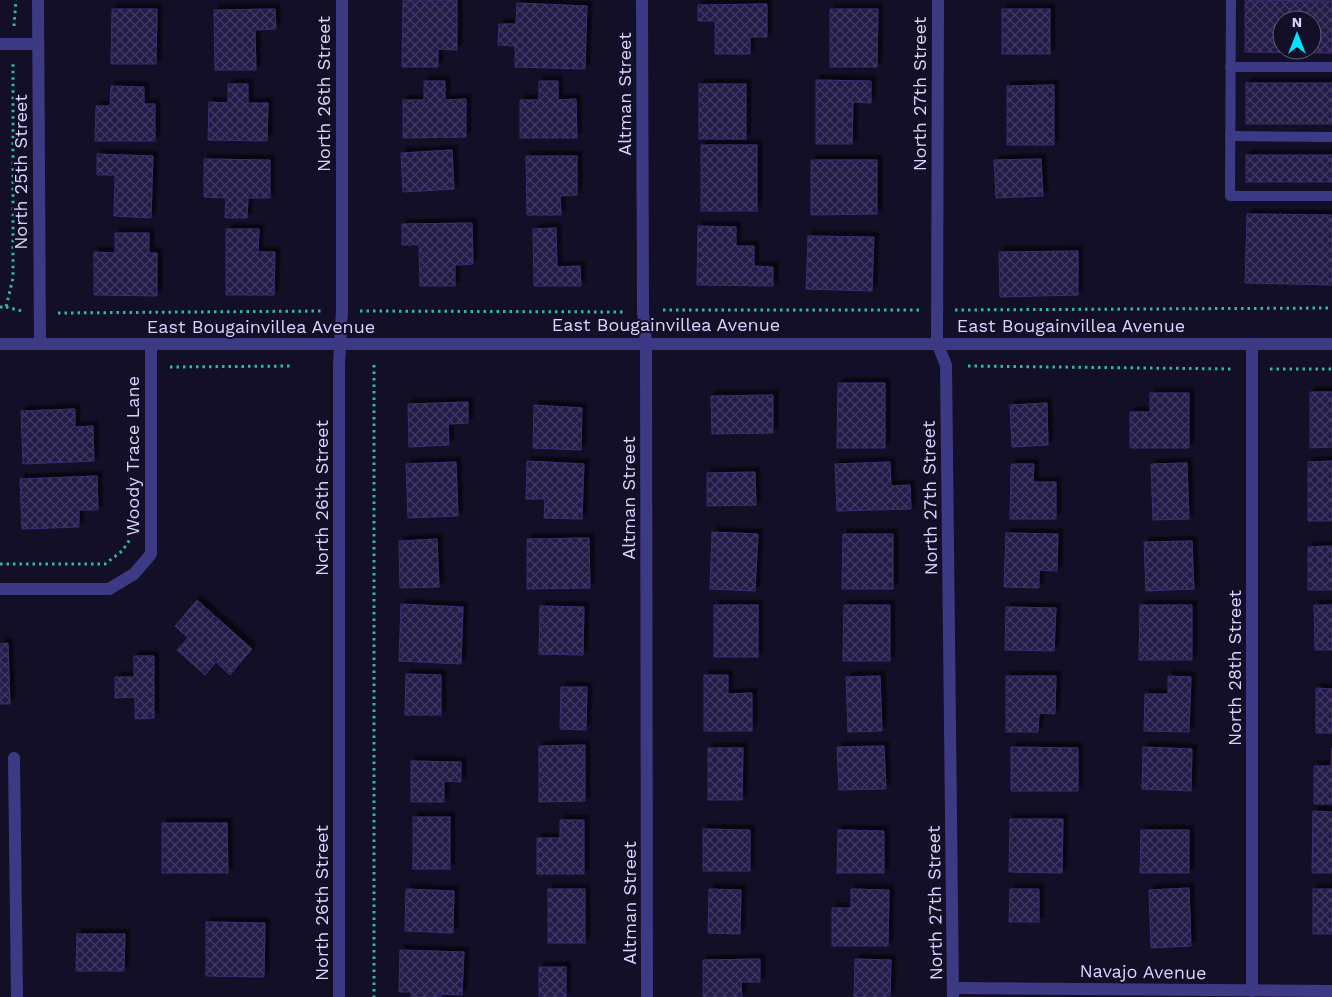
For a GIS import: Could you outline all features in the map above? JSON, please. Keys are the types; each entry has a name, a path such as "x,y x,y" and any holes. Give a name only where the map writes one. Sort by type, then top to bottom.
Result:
{"street":[{"name":"North 25th Street","path":"38,0 40,344"},
{"name":"North 26th Street","path":"339,997 342,0"},
{"name":"Altman Street","path":"642,0 643,312 646,343 647,997"},
{"name":"North 27th Street","path":"938,0 937,343 946,366 953,992"},
{"path":"6,44 38,44"},
{"name":"East Bougainvillea Avenue","path":"0,344 1332,344"},
{"name":"Woody Trace Lane","path":"0,589 109,589 134,574 150,554 151,344"},
{"name":"North 28th Street","path":"1252,344 1252,991"},
{"path":"14,758 18,997"},
{"name":"Navajo Avenue","path":"953,992 1332,991"}],"lane":[{"path":"1231,0 1230,196 1332,196"},
{"path":"1230,67 1332,67"},
{"path":"1230,136 1332,138"}],"path":[{"path":"6,308 13,278 6,44 16,0"},
{"path":"662,300 662,310 1332,308"},
{"path":"0,308 39,315 71,312 342,311 596,314 643,312"},
{"path":"150,368 300,366"},
{"path":"374,366 374,997"},
{"path":"946,366 1332,369"},
{"path":"0,564 105,564 122,551 131,538 132,528"}],"building":[{"path":"403,0 457,0 457,50 438,49 438,67 402,67"},
{"path":"1245,0 1332,1 1332,53 1322,53 1322,10 1272,10 1272,52 1245,52"},
{"path":"517,3 587,6 585,69 515,67 515,46 498,45 499,24 516,24"},
{"path":"767,4 767,37 750,37 750,54 715,54 715,21 698,21 698,5"},
{"path":"112,9 157,9 156,64 111,64"},
{"path":"275,9 276,29 255,30 256,70 215,70 214,10"},
{"path":"830,9 878,9 877,67 830,67"},
{"path":"1002,9 1050,9 1050,54 1002,54"},
{"path":"816,80 871,81 871,103 853,102 852,144 816,144"},
{"path":"424,81 445,81 445,100 466,99 466,137 403,138 403,100 424,100"},
{"path":"539,81 558,81 558,100 576,99 577,138 520,138 520,100 539,100"},
{"path":"1246,83 1332,83 1332,124 1246,124"},
{"path":"228,84 248,84 248,103 268,103 267,141 208,140 209,102 228,103"},
{"path":"699,84 746,84 746,139 699,139"},
{"path":"1054,85 1054,145 1007,145 1007,86"},
{"path":"111,86 144,87 144,104 155,104 155,141 95,141 96,106 110,106"},
{"path":"701,145 757,145 757,211 701,211"},
{"path":"452,150 454,189 403,192 401,153"},
{"path":"97,154 153,156 151,218 114,216 115,175 97,175"},
{"path":"1246,155 1332,155 1332,182 1246,182"},
{"path":"526,156 577,156 577,195 560,196 561,215 527,215"},
{"path":"204,159 270,160 270,198 248,198 247,218 225,218 226,198 204,197"},
{"path":"1041,159 1043,196 996,198 994,160"},
{"path":"811,160 877,160 877,214 811,215"},
{"path":"1247,214 1332,215 1332,285 1245,283"},
{"path":"472,223 473,264 455,265 455,286 420,286 419,245 402,245 402,224"},
{"path":"698,226 736,227 736,246 754,246 754,266 773,267 773,286 697,285"},
{"path":"556,228 557,267 580,266 581,286 534,286 533,229"},
{"path":"226,229 259,229 258,252 275,252 274,295 226,295"},
{"path":"115,233 149,233 149,253 157,253 157,296 94,295 94,252 115,253"},
{"path":"808,236 874,237 872,291 806,289"},
{"path":"1078,251 1078,295 1000,297 999,252"},
{"path":"838,383 885,383 885,448 837,448"},
{"path":"1310,392 1332,392 1332,447 1310,448"},
{"path":"1150,393 1189,393 1189,448 1130,448 1130,412 1150,412"},
{"path":"773,395 773,433 712,434 711,396"},
{"path":"468,402 468,423 448,424 449,445 409,447 408,404"},
{"path":"1047,403 1048,445 1012,447 1010,405"},
{"path":"534,405 582,408 581,450 533,448"},
{"path":"75,409 75,427 93,426 94,461 23,464 21,411"},
{"path":"527,461 584,464 582,519 544,518 545,499 526,499"},
{"path":"1332,461 1332,521 1308,521 1308,462"},
{"path":"456,462 458,516 408,518 406,464"},
{"path":"890,462 891,486 910,485 911,509 837,511 835,464"},
{"path":"1187,463 1189,519 1153,520 1151,464"},
{"path":"1011,464 1034,464 1033,482 1056,482 1056,519 1010,519"},
{"path":"755,472 756,505 707,506 707,473"},
{"path":"97,476 98,510 79,510 79,527 22,529 20,479"},
{"path":"712,532 758,534 755,591 710,589"},
{"path":"1006,533 1058,534 1057,571 1039,570 1039,588 1004,587"},
{"path":"843,534 893,534 893,589 842,589"},
{"path":"589,538 590,588 527,589 527,539"},
{"path":"437,539 439,587 400,588 399,541"},
{"path":"1192,541 1194,589 1146,591 1144,542"},
{"path":"1332,546 1332,590 1308,590 1308,547"},
{"path":"197,600 252,649 230,675 216,662 205,675 177,650 188,638 175,626"},
{"path":"401,604 463,607 461,664 399,661"},
{"path":"714,605 758,605 758,657 714,657"},
{"path":"844,605 890,605 890,661 843,661"},
{"path":"1140,605 1192,605 1192,660 1139,660"},
{"path":"1314,605 1332,605 1332,650 1315,650"},
{"path":"540,606 584,607 583,655 539,654"},
{"path":"1006,607 1056,608 1054,651 1005,650"},
{"path":"8,643 10,704 0,704 0,644"},
{"path":"134,656 154,656 154,718 135,719 135,697 115,698 115,677 134,677"},
{"path":"406,674 441,675 441,715 405,715"},
{"path":"704,675 728,675 728,694 752,693 752,731 704,731"},
{"path":"880,676 882,731 848,732 846,677"},
{"path":"1006,676 1056,676 1055,714 1039,713 1038,732 1006,732"},
{"path":"1168,676 1191,677 1189,732 1144,731 1145,694 1168,694"},
{"path":"561,687 587,687 586,730 560,729"},
{"path":"1316,688 1332,689 1332,733 1316,733"},
{"path":"585,745 585,801 539,802 539,746"},
{"path":"884,746 886,789 839,790 837,747"},
{"path":"1011,747 1078,748 1078,791 1011,791"},
{"path":"1143,747 1192,749 1191,791 1142,789"},
{"path":"708,748 743,748 742,800 708,800"},
{"path":"1332,748 1332,804 1314,804 1314,766 1331,766"},
{"path":"411,761 461,762 461,782 444,781 444,802 411,802"},
{"path":"1313,811 1332,812 1332,873 1312,873"},
{"path":"413,817 450,817 450,869 413,869"},
{"path":"1010,819 1063,819 1062,873 1009,872"},
{"path":"560,820 584,820 584,874 537,874 537,838 560,838"},
{"path":"162,823 227,823 228,873 162,873"},
{"path":"703,829 750,830 750,871 703,871"},
{"path":"838,830 884,831 884,873 837,873"},
{"path":"1141,830 1189,830 1189,873 1140,873"},
{"path":"1189,888 1191,946 1151,948 1149,890"},
{"path":"406,889 454,891 453,933 405,931"},
{"path":"548,889 585,889 585,943 548,943"},
{"path":"709,889 741,890 740,934 708,933"},
{"path":"851,889 889,890 888,946 832,946 832,908 851,908"},
{"path":"1010,889 1039,889 1039,922 1009,922"},
{"path":"1313,889 1332,889 1332,934 1313,934"},
{"path":"206,922 265,923 264,977 206,976"},
{"path":"77,934 125,934 124,971 76,971"},
{"path":"400,950 464,952 462,995 441,994 441,997 411,997 411,992 399,992"},
{"path":"760,959 760,982 741,982 742,997 703,997 703,960"},
{"path":"855,959 891,960 890,997 854,997"},
{"path":"539,967 566,967 566,997 539,997"}]}
